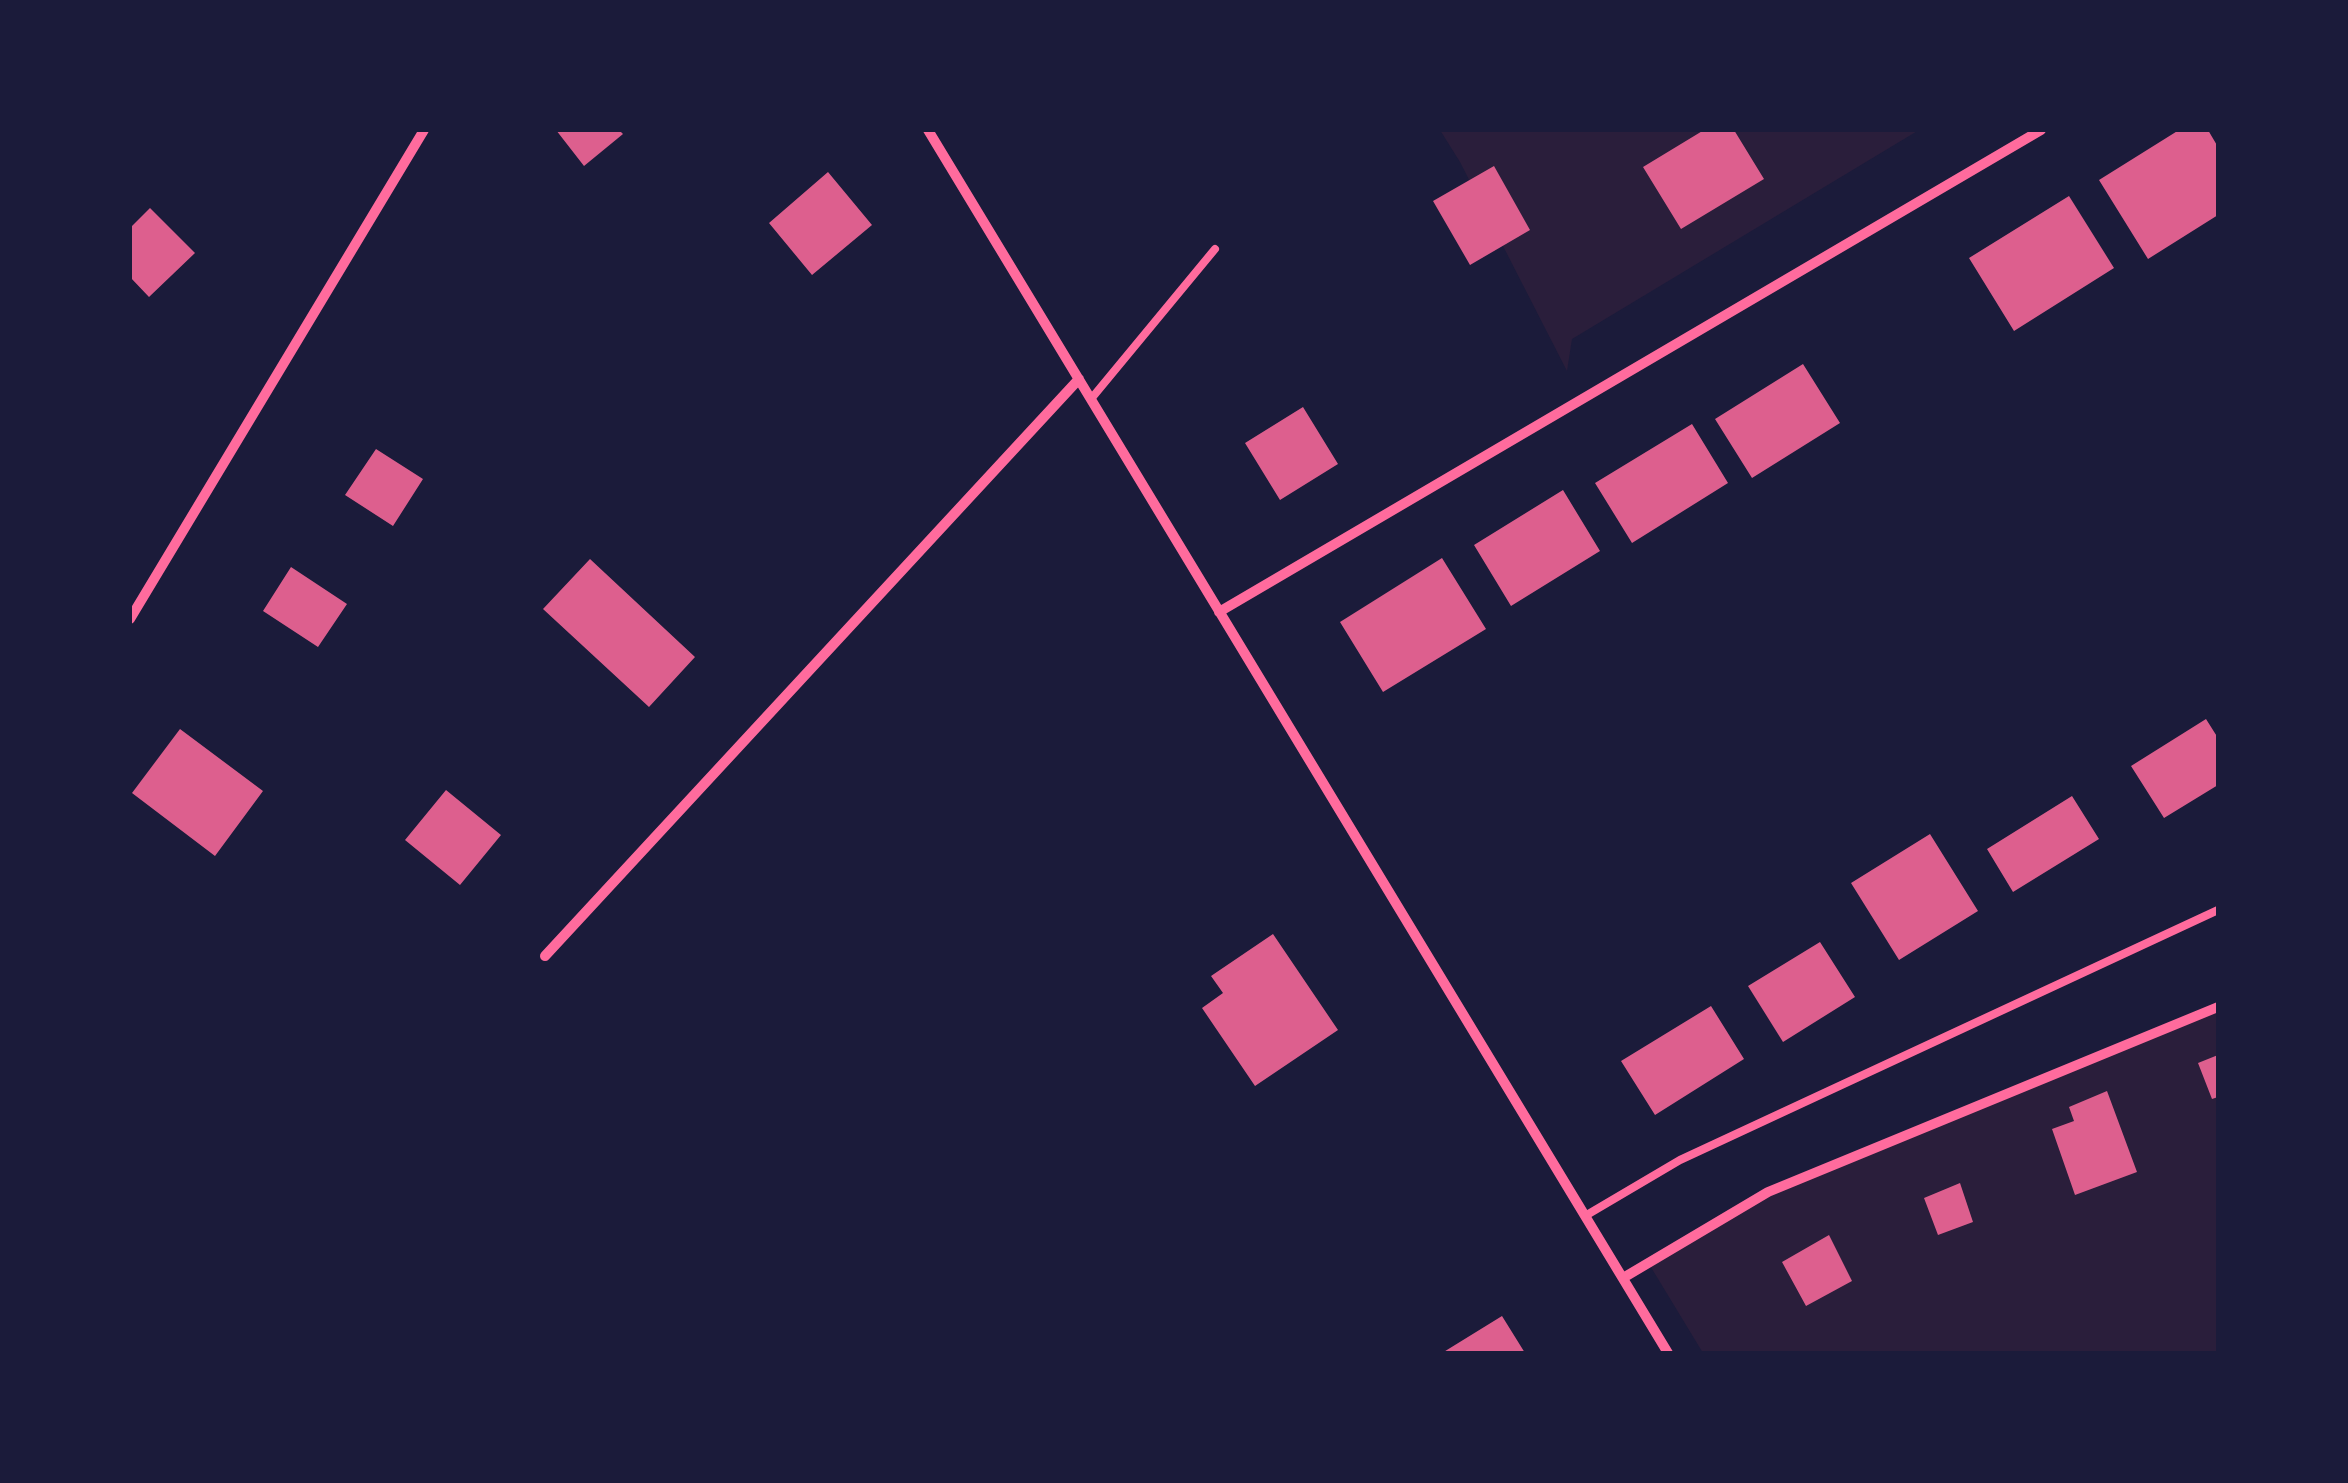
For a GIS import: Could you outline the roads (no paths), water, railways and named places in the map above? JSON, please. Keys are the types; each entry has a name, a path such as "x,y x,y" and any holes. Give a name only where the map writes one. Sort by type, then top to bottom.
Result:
{"street":[{"path":"130,619 424,130"},
{"path":"928,130 1668,1353"},
{"path":"1219,612 2040,130"},
{"path":"545,956 1079,379"},
{"path":"1623,1278 1768,1192 2218,1007"}],"lane":[{"path":"1090,399 1215,249"},
{"path":"1585,1216 1680,1160 2218,910"}]}
